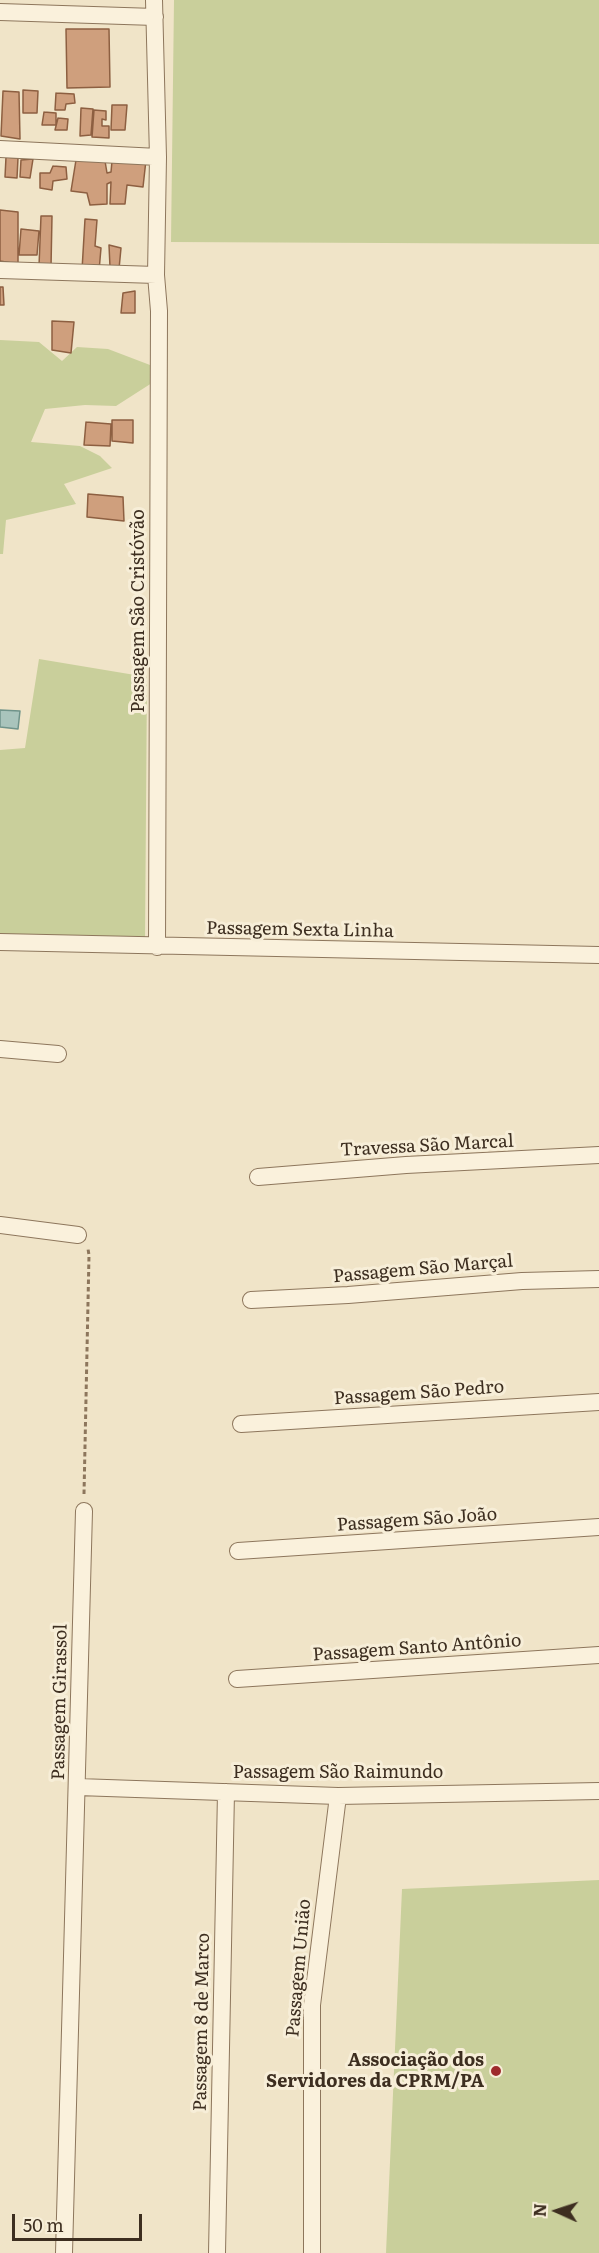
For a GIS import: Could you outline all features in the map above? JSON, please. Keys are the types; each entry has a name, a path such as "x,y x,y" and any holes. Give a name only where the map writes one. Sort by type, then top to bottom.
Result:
{"street":[{"path":"0,12 154,8"},
{"name":"Passagem São Cristóvão","path":"154,8 158,157 156,275 159,311 157,947"},
{"path":"0,149 158,157"},
{"path":"0,270 156,275"},
{"name":"Passagem Sexta Linha","path":"0,942 599,955"},
{"path":"0,1049 58,1054"},
{"name":"Travessa São Marcal","path":"258,1177 406,1165 599,1155"},
{"path":"0,1225 78,1235"},
{"name":"Passagem São Marçal","path":"251,1300 522,1281 599,1279"},
{"name":"Passagem São Pedro","path":"242,1424 599,1402"},
{"name":"Passagem Girassol","path":"64,2253 84,1511"},
{"name":"Passagem São João","path":"238,1551 599,1527"},
{"name":"Passagem Santo Antônio","path":"237,1679 599,1655"},
{"name":"Passagem São Raimundo","path":"78,1787 338,1796 599,1791"},
{"name":"Passagem 8 de Marco","path":"217,2253 226,1792"},
{"name":"Passagem União","path":"312,2253 312,2005 338,1796"}],"path":[{"path":"78,1235 85,1242 90,1255 84,1511"}],"green space":[{"path":"174,0 599,0 599,244 171,242"},
{"path":"0,340 39,342 62,361 77,347 108,349 150,365 155,381 116,406 85,405 45,409 31,442 80,446 100,456 112,468 64,484 76,504 6,520 3,554 0,554"},
{"path":"39,659 147,677 145,941 0,936 0,750 25,748"},
{"name":"Associação dos Servidores da CPRM/PA","path":"599,1880 599,2253 386,2253 402,1889"}],"water":[{"path":"0,710 20,711 18,729 0,727"}],"building":[{"path":"66,29 109,29 110,87 67,88"},
{"path":"23,90 38,91 37,113 23,113"},
{"path":"3,91 19,92 20,139 1,136"},
{"path":"56,93 74,94 75,103 66,104 65,110 55,110"},
{"path":"112,105 127,105 125,130 111,130"},
{"path":"81,108 93,109 91,135 80,136"},
{"path":"94,110 106,111 106,120 102,119 102,126 109,126 109,138 92,137"},
{"path":"44,112 56,113 56,125 42,125"},
{"path":"58,118 68,119 67,130 55,130"},
{"path":"6,157 18,158 17,178 5,177"},
{"path":"33,159 30,178 20,177 21,160"},
{"path":"76,160 105,161 107,173 111,172 112,161 146,160 143,187 127,185 125,204 110,204 111,182 107,184 107,204 90,205 87,193 71,191"},
{"path":"53,166 66,167 67,179 53,181 52,190 40,188 40,173 50,173"},
{"path":"0,210 18,212 18,264 0,261"},
{"path":"41,216 52,216 51,267 39,266"},
{"path":"85,219 97,220 95,246 101,248 99,271 82,270"},
{"path":"21,229 39,231 37,255 19,255"},
{"path":"109,245 121,248 119,269 110,267"},
{"path":"0,287 3,287 4,305 0,305"},
{"path":"135,291 135,313 121,313 123,293"},
{"path":"52,321 74,322 71,353 52,350"},
{"path":"112,420 133,420 133,443 112,441"},
{"path":"86,422 111,424 110,446 84,445"},
{"path":"88,494 123,497 124,521 87,517"}],"place":[{"name":"Associação dos Servidores da CPRM/PA","path":"496,2071"}]}
